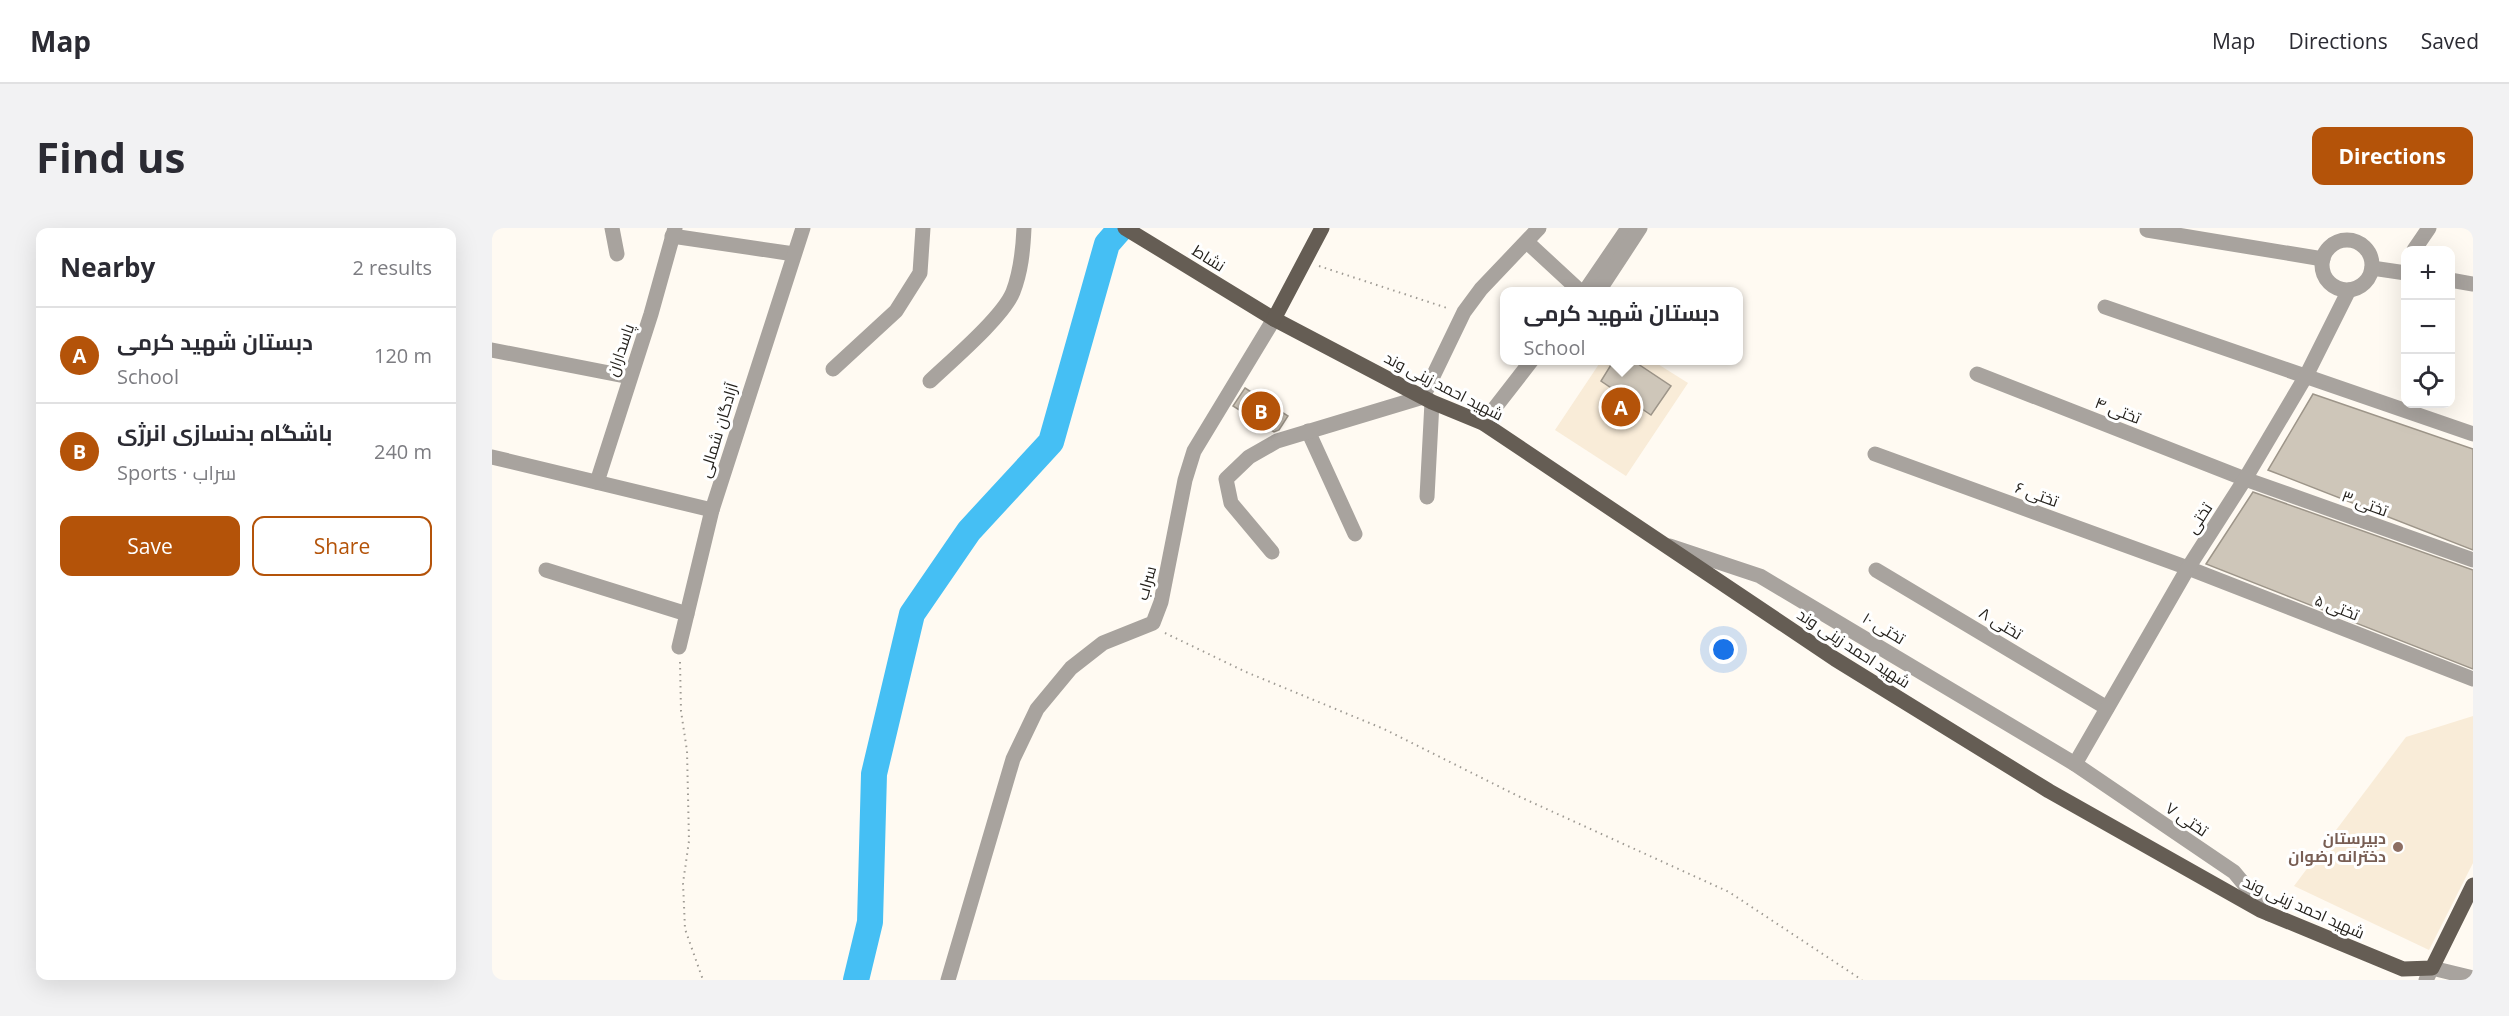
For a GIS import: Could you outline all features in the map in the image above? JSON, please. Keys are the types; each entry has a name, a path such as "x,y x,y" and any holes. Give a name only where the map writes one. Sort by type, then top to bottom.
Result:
{"main road":[{"name":"نشاط","path":"1125,228 1274,319"},
{"name":"سراب","path":"1274,319 1322,228"},
{"name":"شهید احمد زینی وند","path":"1274,319 1428,399 1483,423 1835,658 2049,791 2270,914 2403,969 2429,974"},
{"path":"2429,974 2473,885"}],"street":[{"path":"612,228 617,254"},
{"name":"آزادگان شمالی","path":"679,647 712,510 803,228"},
{"path":"833,369 896,311 920,273 923,228"},
{"path":"930,381 989,323 1012,294 1023,260 1024,228"},
{"path":"1590,287 1628,228"},
{"path":"1596,287 1604,283 1640,228"},
{"path":"2417,246 2429,228"},
{"path":"2147,230 2323,259"},
{"path":"674,232 794,254"},
{"name":"پاسداران","path":"597,482 651,314 674,232"},
{"path":"1426,497 1428,399 1462,315 1481,289 1534,232 1577,287"},
{"path":"2353,234 2358,243 2369,253 2372,268 2364,283 2349,290 2340,289 2326,279 2323,272 2323,259 2328,248 2353,234"},
{"path":"2372,268 2401,270"},
{"path":"2455,281 2473,284"},
{"name":"تختی","path":"2075,764 2188,568 2245,479 2306,376 2349,290"},
{"path":"2105,307 2473,434"},
{"name":"سراب","path":"948,980 1013,759 1038,709 1071,668 1103,644 1153,623 1161,602 1185,480 1194,451 1274,319"},
{"path":"492,350 630,377"},
{"path":"1483,423 1528,365"},
{"name":"تختی ۴","path":"1977,374 2245,479"},
{"path":"1272,552 1231,503 1226,478 1249,457 1277,441 1428,399"},
{"path":"1308,431 1355,534"},
{"name":"تختی ۶","path":"1875,454 2188,568"},
{"path":"492,456 712,510"},
{"name":"تختی ۳","path":"2245,479 2473,560"},
{"name":"تختی ۱۰","path":"1664,544 1760,576 2075,764"},
{"name":"تختی ۵","path":"2188,568 2473,680"},
{"path":"546,570 687,614"},
{"name":"تختی ۸","path":"1876,570 2107,708"},
{"name":"تختی ۷","path":"2075,764 2234,872 2270,914"},
{"path":"2429,974 2473,978"}],"path":[{"path":"1305,261 1397,290 1462,315"},
{"path":"1148,625 1246,672 1384,729 1518,796 1729,892 1862,980"},
{"path":"679,647 682,676 681,711 687,751 689,842 683,883 685,929 703,980"}],"shaded area":[{"path":"1598,365 1659,365 1688,383 1626,476 1555,430"},
{"name":"دبیرستان دخترانه رضوان","path":"2473,716 2473,863 2429,950 2294,886 2406,737"}],"building":[{"path":"1611,365 1640,365 1671,386 1651,415 1601,381"},
{"path":"1245,388 1288,416 1279,430 1274,432 1233,406"},
{"path":"2313,394 2473,449 2473,550 2268,470"},
{"path":"2253,492 2473,570 2473,669 2206,564"}],"waterway":[{"path":"856,980 870,922 874,774 912,614 969,531 1051,442 1107,244 1121,228"}],"place":[{"name":"دبستان شهید کرمی","path":"1621,407"},
{"name":"باشگاه بدنسازی انرژی","path":"1261,411"},
{"name":"دبیرستان دخترانه رضوان","path":"2398,847"}]}
